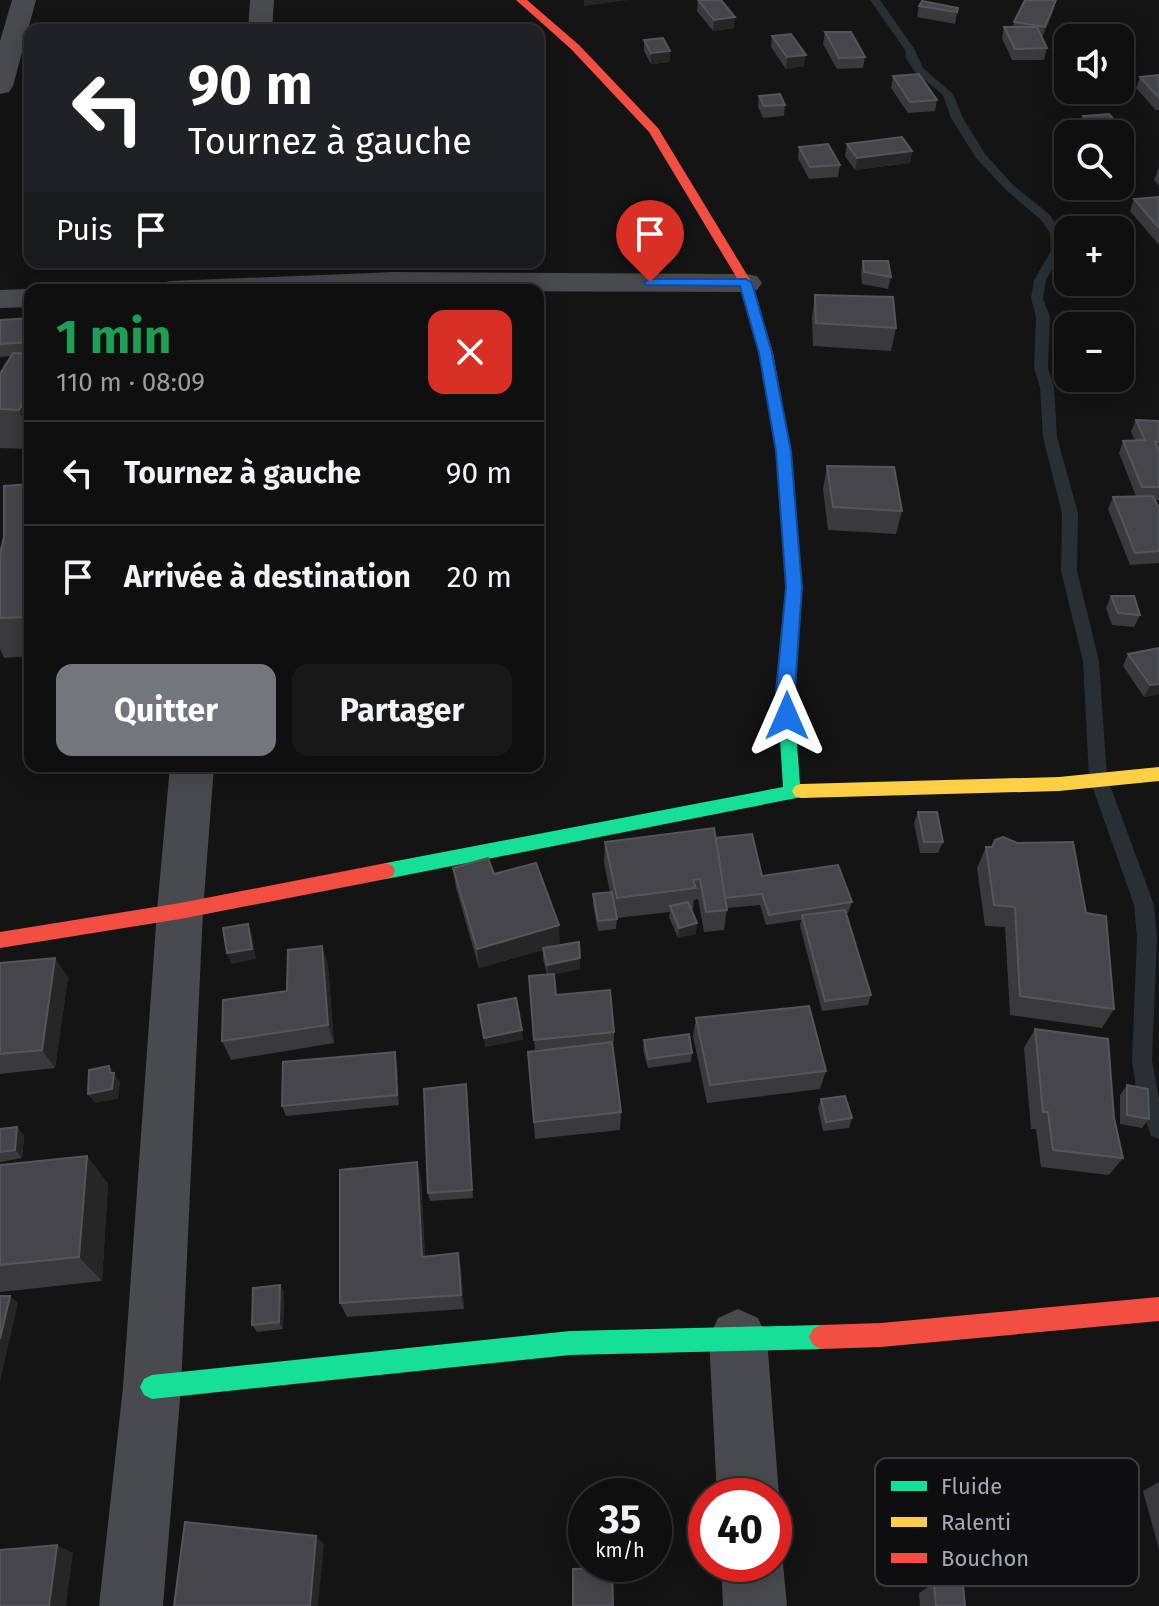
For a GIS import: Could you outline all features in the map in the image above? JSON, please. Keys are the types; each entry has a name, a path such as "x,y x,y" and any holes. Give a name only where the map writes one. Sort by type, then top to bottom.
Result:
{"street":[{"path":"0,86 24,0"},
{"path":"260,24 262,0"},
{"path":"521,0 575,47 654,130 746,283 766,353 783,451 794,587 785,691 792,791"},
{"path":"208,284 232,280 746,283"},
{"path":"0,299 24,298"},
{"path":"131,1606 152,1387 180,911 192,772"},
{"path":"0,940 180,911 792,791 1059,784 1159,774"},
{"path":"152,1387 570,1343 881,1335 1159,1309"},
{"path":"738,1338 747,1478"},
{"path":"753,1582 755,1606"}],"building":[{"path":"698,0 721,0 735,17 714,20"},
{"path":"1025,0 1056,0 1045,27 1014,22"},
{"path":"922,1 958,8 957,12 919,6"},
{"path":"1004,27 1037,27 1047,48 1015,49"},
{"path":"825,32 851,32 865,57 839,58"},
{"path":"791,34 806,55 787,57 772,36"},
{"path":"663,38 670,51 651,53 644,40"},
{"path":"919,74 937,100 910,102 893,76"},
{"path":"1159,75 1159,98 1140,77"},
{"path":"780,94 785,105 764,106 759,96"},
{"path":"1109,114 1114,120 1086,120 1083,116"},
{"path":"902,137 912,151 857,158 847,144"},
{"path":"828,144 840,165 810,167 799,147"},
{"path":"1159,197 1159,228 1134,199"},
{"path":"863,261 888,261 891,277 864,272"},
{"path":"815,295 893,297 896,328 816,323"},
{"path":"24,318 24,342 0,344 0,320"},
{"path":"13,353 24,354 24,401 19,410 0,409 0,374"},
{"path":"1136,420 1159,421 1159,442 1155,442 1159,451 1159,487 1142,487 1123,441 1145,440"},
{"path":"827,466 894,467 902,511 833,507"},
{"path":"24,484 24,617 0,618 4,486"},
{"path":"1153,496 1159,508 1159,551 1135,553 1113,497"},
{"path":"1111,596 1134,596 1140,615 1118,613"},
{"path":"1159,648 1159,684 1150,685 1128,654"},
{"path":"918,812 937,812 943,842 924,842"},
{"path":"714,828 727,910 706,912 700,879 693,880 696,888 617,898 605,842"},
{"path":"752,834 762,876 838,865 852,902 769,915 762,894 725,898 716,838"},
{"path":"1003,837 1017,843 1073,842 1086,913 1106,916 1114,1009 1020,996 1015,907 994,905 986,847 992,847 995,840"},
{"path":"488,858 494,874 536,863 559,925 477,949 453,868"},
{"path":"612,892 617,919 598,921 593,894"},
{"path":"688,902 697,923 679,928 670,906"},
{"path":"845,910 871,995 825,1001 802,915"},
{"path":"248,924 252,949 227,953 223,928"},
{"path":"579,942 580,958 547,965 543,948"},
{"path":"322,946 328,1025 222,1041 223,1000 287,991 288,950"},
{"path":"55,958 42,1050 0,1054 0,963"},
{"path":"554,974 556,995 610,990 614,1032 534,1040 529,976"},
{"path":"516,998 522,1030 484,1038 478,1005"},
{"path":"809,1006 826,1071 710,1085 696,1018"},
{"path":"1035,1029 1108,1039 1114,1118 1123,1158 1053,1150 1048,1112 1043,1112"},
{"path":"689,1034 692,1053 648,1059 644,1040"},
{"path":"612,1042 621,1112 534,1122 528,1052"},
{"path":"395,1052 397,1095 282,1106 283,1062"},
{"path":"109,1066 110,1073 114,1073 112,1089 88,1094 89,1070"},
{"path":"466,1084 472,1190 428,1193 424,1089"},
{"path":"1127,1085 1148,1089 1149,1119 1127,1115"},
{"path":"845,1096 852,1118 826,1122 821,1099"},
{"path":"17,1127 15,1150 0,1152 0,1129"},
{"path":"87,1156 79,1257 0,1265 0,1165"},
{"path":"417,1162 422,1257 458,1253 461,1295 340,1303 340,1170"},
{"path":"280,1285 279,1322 252,1325 253,1288"},
{"path":"0,1296 10,1296 0,1339"},
{"path":"185,1522 316,1536 310,1606 174,1606"},
{"path":"57,1545 49,1606 0,1606 0,1550"},
{"path":"573,1582 612,1582 613,1606 573,1606"},
{"path":"934,1586 963,1586 965,1606 936,1606"}],"waterway":[{"path":"875,0 910,50 919,70 948,94 957,118 980,156 1009,187 1045,217 1056,233 1057,251 1040,280 1037,298 1043,317 1041,368 1047,387 1050,437 1070,513 1069,571 1091,661 1098,777 1144,905 1147,938 1142,1060 1147,1095 1159,1129"}],"traffic: fast":[{"path":"782,443 794,587 785,691 792,791"},
{"path":"386,871 801,791"},
{"path":"152,1387 570,1343 821,1337"}],"traffic: slow":[{"path":"801,791 1059,784 1159,774"}],"traffic: jam":[{"path":"521,0 575,47 654,130 746,283 766,353 782,443"},
{"path":"0,940 180,911 386,871"},
{"path":"821,1337 881,1335 1159,1309"}],"route":[{"path":"650,282 746,283 766,353 783,451 794,587 785,691 787,716"}]}
